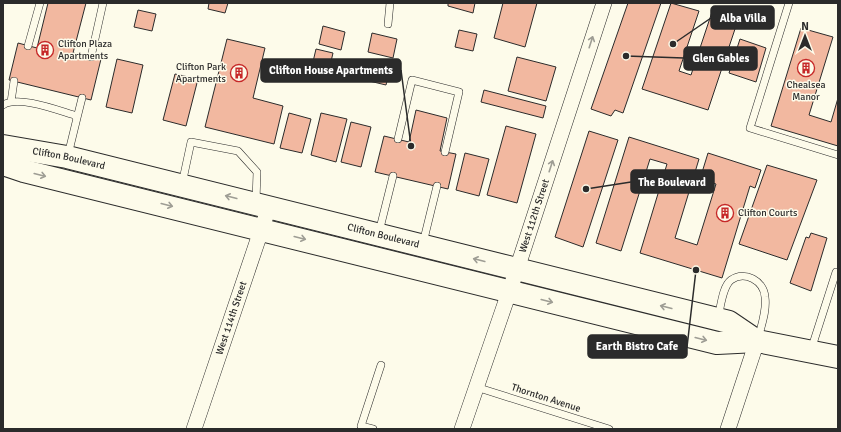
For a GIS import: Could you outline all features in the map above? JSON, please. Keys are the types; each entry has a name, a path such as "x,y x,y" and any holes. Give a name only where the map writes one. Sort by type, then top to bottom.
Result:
{"main road":[{"name":"Clifton Boulevard","path":"3,146 68,157 718,319 728,322 758,341"},
{"name":"Clifton Boulevard","path":"3,164 24,171 262,228 717,343 758,341 838,357"}],"street":[{"name":"West 112th Street","path":"462,429 510,291 604,3"},
{"name":"West 114th Street","path":"194,429 262,228 262,205"},
{"path":"728,429 758,341"}],"lane":[{"path":"28,46 40,3"},
{"path":"91,57 103,3"},
{"path":"388,24 390,3"},
{"path":"789,3 750,128 838,155"},
{"path":"398,139 412,80 459,92 445,152"},
{"path":"11,102 14,82"},
{"path":"68,157 82,98"},
{"path":"3,105 11,102 43,106 74,115 77,118"},
{"path":"181,185 191,142 238,151 257,172 262,205"},
{"path":"378,234 393,176"},
{"path":"423,245 437,186"},
{"path":"810,352 836,272"},
{"path":"718,319 726,287 731,280 742,276 754,278 766,296 758,341"},
{"path":"374,429 361,426 381,365"},
{"name":"Thornton Avenue","path":"476,387 609,429"}],"building":[{"name":"Clifton Plaza Apartments","path":"48,3 86,3 73,53 101,59 91,100 9,80 18,43 37,48"},
{"path":"209,3 228,3 225,13 208,9"},
{"path":"448,3 475,3 473,13 448,6"},
{"path":"503,3 537,3 525,47 494,38"},
{"path":"628,3 661,3 623,113 615,110 611,116 591,109"},
{"path":"671,3 699,11 679,71 691,75 713,9 739,17 708,110 642,89"},
{"path":"138,10 156,14 152,31 134,27"},
{"path":"323,26 345,32 341,50 319,44"},
{"name":"Chealsea Manor","path":"801,28 833,37 809,115 831,122 838,98 838,146 771,126"},
{"path":"459,30 477,34 473,51 455,47"},
{"path":"372,33 397,39 393,58 368,52"},
{"name":"Clifton Park Apartments","path":"227,39 265,48 253,98 283,106 274,144 205,127"},
{"path":"740,39 766,48 756,82 729,73"},
{"path":"316,49 333,53 329,70 312,66"},
{"path":"517,57 556,67 546,101 508,91"},
{"path":"117,59 143,65 132,113 106,107"},
{"path":"370,62 390,68 386,85 365,80"},
{"path":"175,74 198,79 186,126 163,120"},
{"path":"484,90 546,106 543,118 481,102"},
{"path":"416,110 447,118 440,151 456,154 448,189 375,172 384,136 409,142"},
{"path":"289,113 311,119 302,153 280,148"},
{"path":"321,113 347,119 336,162 311,155"},
{"path":"351,122 371,127 361,167 341,162"},
{"path":"506,126 536,134 517,203 487,195"},
{"path":"589,131 618,140 583,247 555,237"},
{"name":"Clifton Courts","path":"629,137 699,159 675,238 697,245 716,184 700,179 708,153 761,170 755,188 750,186 722,278 640,253 667,164 650,159 621,251 596,243"},
{"path":"465,153 489,159 479,196 456,190"},
{"path":"767,165 817,180 787,260 739,244"},
{"path":"811,233 827,238 811,291 790,283 806,237 809,238"}],"place":[{"name":"Alba Villa","path":"673,44"},
{"name":"Clifton Plaza Apartments","path":"45,50"},
{"name":"Glen Gables","path":"626,56"},
{"name":"Chealsea Manor","path":"806,68"},
{"name":"Clifton Park Apartments","path":"239,73"},
{"name":"Clifton House Apartments","path":"411,146"},
{"name":"The Boulevard","path":"586,189"},
{"name":"Clifton Courts","path":"725,213"},
{"name":"Earth Bistro Cafe","path":"696,270"}]}
